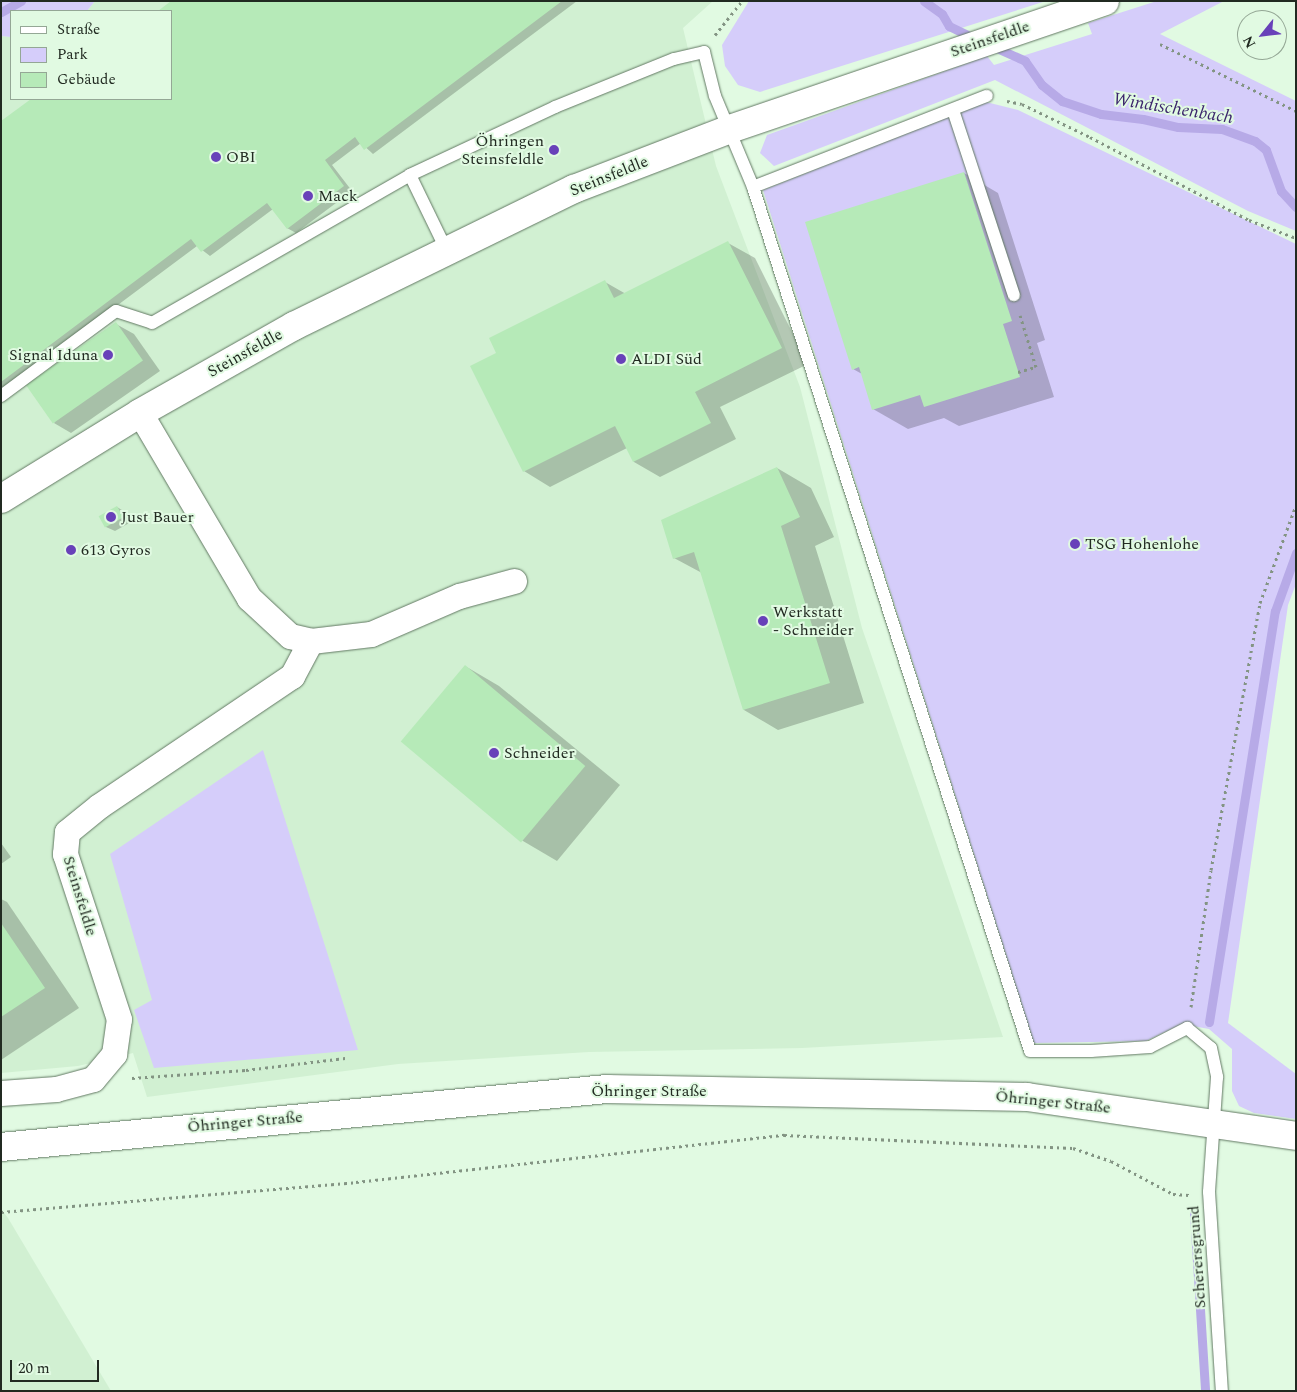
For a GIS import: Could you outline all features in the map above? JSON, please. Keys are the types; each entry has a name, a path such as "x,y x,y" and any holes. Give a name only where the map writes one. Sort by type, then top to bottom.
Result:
{"main road":[{"name":"Steinsfeldle","path":"1,499 140,413 294,326 446,249 574,190 730,128 1105,1"},
{"name":"Öhringer Straße","path":"1,1147 96,1135 607,1090 1027,1097 1212,1121 1296,1136"}],"street":[{"path":"140,413 249,598 290,636 311,641 371,634 459,596 514,581"},
{"name":"Steinsfeldle","path":"93,1079 114,1054 118,1019 65,854 67,832 99,806 292,676 311,641"},
{"path":"1,1093 56,1089 93,1079"}],"lane":[{"path":"1,396 116,311 152,323 410,175 555,106 674,59 704,52 715,96 730,128 753,187 1030,1050 1091,1051 1150,1047 1187,1028"},
{"path":"753,187 987,96"},
{"path":"953,110 1014,295"},
{"path":"410,175 446,249"},
{"name":"Scherersgrund","path":"1187,1028 1211,1048 1217,1078 1212,1121 1209,1192 1222,1391"}],"path":[{"path":"704,52 742,1"},
{"path":"1160,44 1296,111"},
{"path":"987,96 1022,104 1249,220 1296,238"},
{"path":"1014,295 1036,367 1018,372"},
{"path":"1187,1028 1211,870 1260,603 1296,505"},
{"path":"93,1079 246,1070 345,1058"},
{"path":"1,1212 356,1182 784,1135 1072,1148 1111,1161 1173,1194 1209,1192"}],"shaded area":[{"path":"95,1 713,1 683,28 716,166 800,387 862,628 1003,1037 802,1048 589,1052 398,1064 147,1097 133,1053 78,1066 1,1073 1,36 10,37 10,100 172,100 172,10 88,10"},
{"path":"1,1209 8,1218 111,1391 1,1391"}],"green space":[{"path":"1,1 95,1 88,10 10,10 10,37 1,36"},
{"path":"749,1 1046,1 760,92 738,85 725,66 722,45"},
{"path":"1157,1 1224,1 1160,34 1296,101 1296,231 1248,211 995,80 774,166 760,153 767,135 987,56 994,65 1092,34 1088,23"},
{"name":"TSG Hohenlohe","path":"986,102 1018,110 1296,244 1296,584 1288,605 1228,1023 1296,1074 1296,1119 1254,1113 1239,1106 1232,1091 1232,1049 1209,1029 1182,1024 1146,1041 1034,1043 763,190"},
{"path":"263,750 358,1050 154,1068 134,1010 152,1000 110,854"}],"building":[{"path":"171,1 562,1 364,150 355,137 325,160 344,186 287,229 267,203 201,252 191,239 1,382 1,121 30,100 172,100 172,10 159,10"},
{"path":"964,172 1012,321 1003,324 1020,377 924,407 920,395 872,410 859,367 852,370 805,222"},
{"name":"ALDI Süd","path":"728,241 782,348 695,392 711,423 633,462 615,426 523,472 470,366 496,353 489,338 605,280 614,298"},
{"path":"116,322 143,361 53,424 26,385"},
{"name":"Werkstatt - Schneider","path":"777,467 800,517 781,526 830,683 743,710 694,552 673,559 661,520"},
{"name":"Just Bauer","path":"117,506 123,517 105,528 99,516"},
{"name":"Schneider","path":"465,665 585,766 521,843 401,742"},
{"path":"1,923 45,988 1,1017"}],"waterway":[{"path":"1,12 21,1"},
{"name":"Windischenbach","path":"924,1 942,14 949,26 976,39"},
{"name":"Windischenbach","path":"992,46 1025,61 1042,85 1062,101 1101,114 1143,119 1178,127 1222,129 1255,141 1266,150 1281,191 1296,207"},
{"path":"1209,1022 1275,611 1296,553"},
{"path":"1194,1214 1205,1391"}],"place":[{"name":"Öhringen Steinsfeldle","path":"554,150"},
{"name":"OBI","path":"216,157"},
{"name":"Mack","path":"308,196"},
{"name":"Signal Iduna","path":"108,355"},
{"name":"ALDI Süd","path":"621,359"},
{"name":"Just Bauer","path":"111,517"},
{"name":"TSG Hohenlohe","path":"1075,544"},
{"name":"613 Gyros","path":"71,550"},
{"name":"Werkstatt - Schneider","path":"763,621"},
{"name":"Schneider","path":"494,753"}]}
